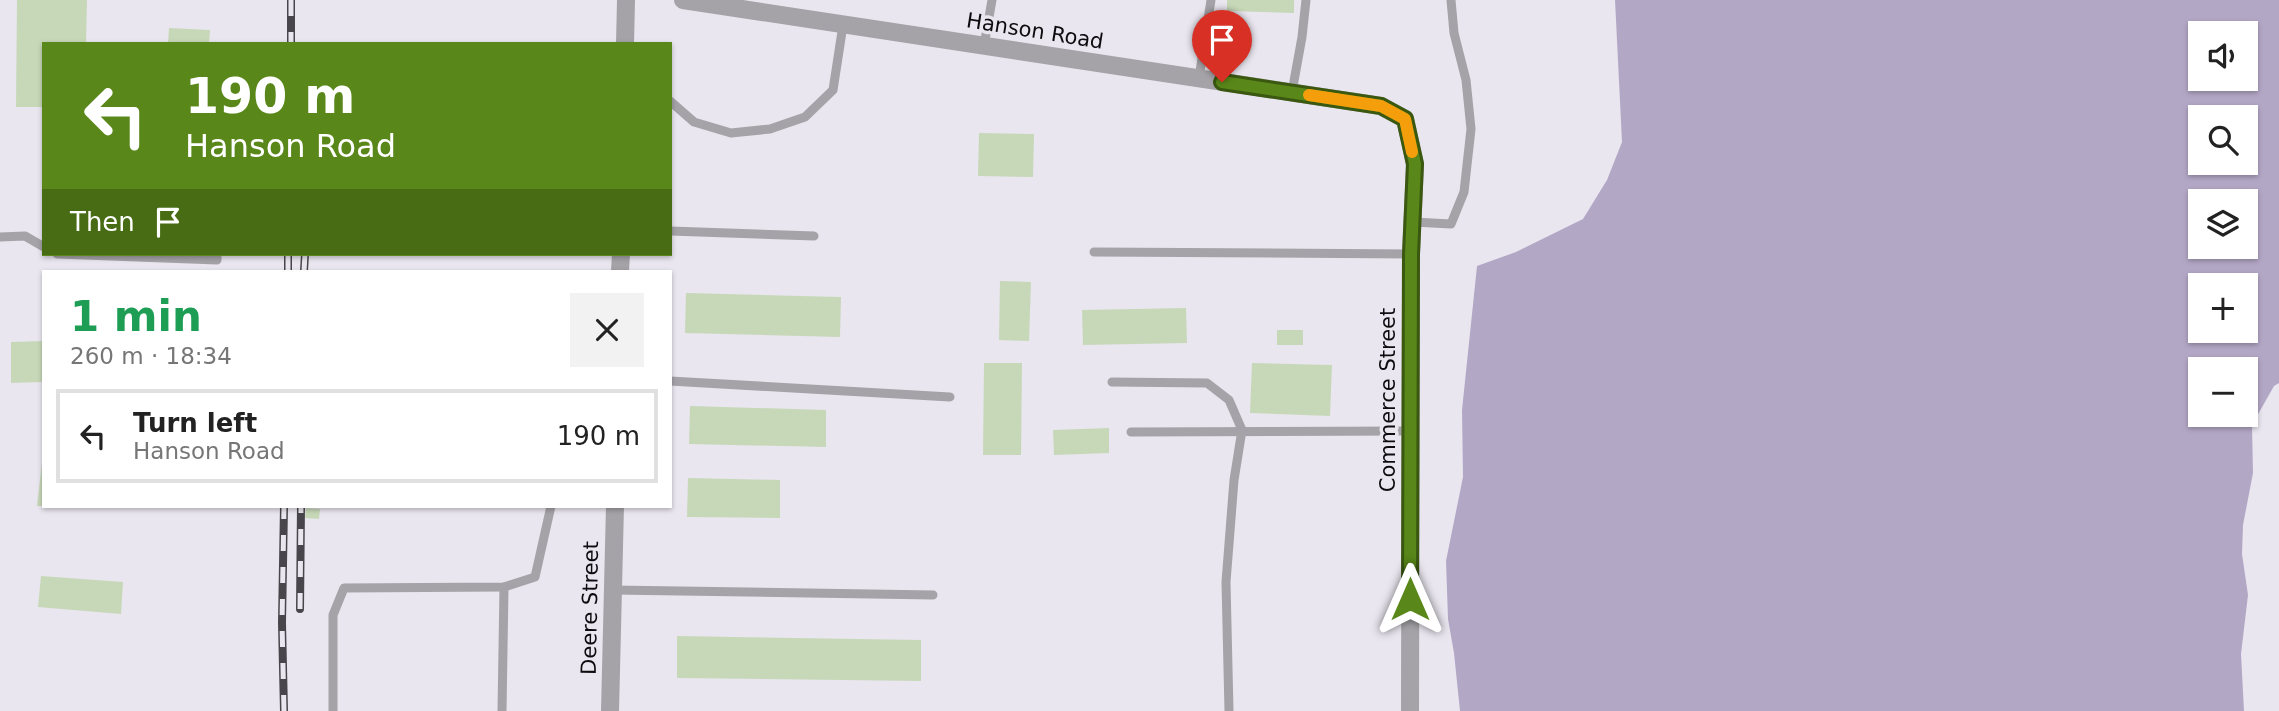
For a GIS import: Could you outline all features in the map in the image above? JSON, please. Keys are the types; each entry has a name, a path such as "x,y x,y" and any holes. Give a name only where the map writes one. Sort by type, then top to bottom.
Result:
{"street":[{"path":"625,42 626,0"},
{"name":"Hanson Road","path":"683,0 1381,106"},
{"name":"Commerce Street","path":"1381,106 1405,119 1415,164 1411,254 1410,711"},
{"name":"Deere Street","path":"610,711 615,508"}],"lane":[{"path":"984,46 992,0"},
{"path":"1199,78 1211,0"},
{"path":"1292,92 1306,0"},
{"path":"1413,222 1451,223 1464,192 1471,129 1466,80 1454,33 1451,0"},
{"path":"672,103 694,122 731,133 770,129 805,117 833,90 843,25"},
{"path":"672,231 814,236"},
{"path":"0,237 25,236 42,246"},
{"path":"1094,252 1411,254"},
{"path":"110,256 217,260 217,256"},
{"path":"672,381 950,397"},
{"path":"1112,382 1208,383 1229,400 1242,430 1234,480 1226,582 1229,711"},
{"path":"1131,432 1411,431"},
{"path":"333,711 333,615 344,588 504,587 534,577 551,508"},
{"path":"502,711 504,587"},
{"path":"613,590 933,595"}],"shaded area":[{"path":"1615,0 2279,0 2279,383 2274,386 2258,414 2258,357 2188,357 2188,427 2252,427 2253,473 2243,525 2242,554 2248,595 2241,654 2244,711 1460,711 1448,619 1446,561 1463,477 1462,410 1477,266 1516,252 1583,219 1607,180 1622,142"}],"building":[{"path":"17,0 87,0 86,42 42,42 42,107 16,107"},
{"path":"1227,0 1294,0 1294,13 1227,11"},
{"path":"169,28 210,30 209,42 168,42"},
{"path":"979,133 1034,134 1033,177 978,176"},
{"path":"1000,281 1031,282 1029,341 999,340"},
{"path":"686,293 841,297 840,337 685,333"},
{"path":"1186,308 1187,343 1083,345 1082,310"},
{"path":"1277,330 1303,330 1303,345 1277,345"},
{"path":"42,341 42,382 11,383 11,342"},
{"path":"984,363 1022,363 1021,455 983,455"},
{"path":"1252,363 1332,365 1330,416 1250,413"},
{"path":"690,406 826,410 826,447 689,444"},
{"path":"1109,428 1109,453 1054,455 1053,430"},
{"path":"42,463 42,506 37,506"},
{"path":"688,478 780,480 780,518 687,517"},
{"path":"306,508 320,509 319,519 305,518"},
{"path":"41,576 123,582 121,614 38,607"},
{"path":"677,636 921,640 921,681 677,678"}],"railway":[{"path":"291,0 291,42"},
{"path":"288,256 288,270"},
{"path":"304,270 305,256"},
{"path":"284,508 284,711"},
{"path":"300,609 301,508"}],"slow traffic":[{"path":"1309,95 1381,106 1405,119 1412,152"}],"route":[{"path":"1222,82 1381,106 1405,119 1415,164 1411,254 1410,599"}]}
